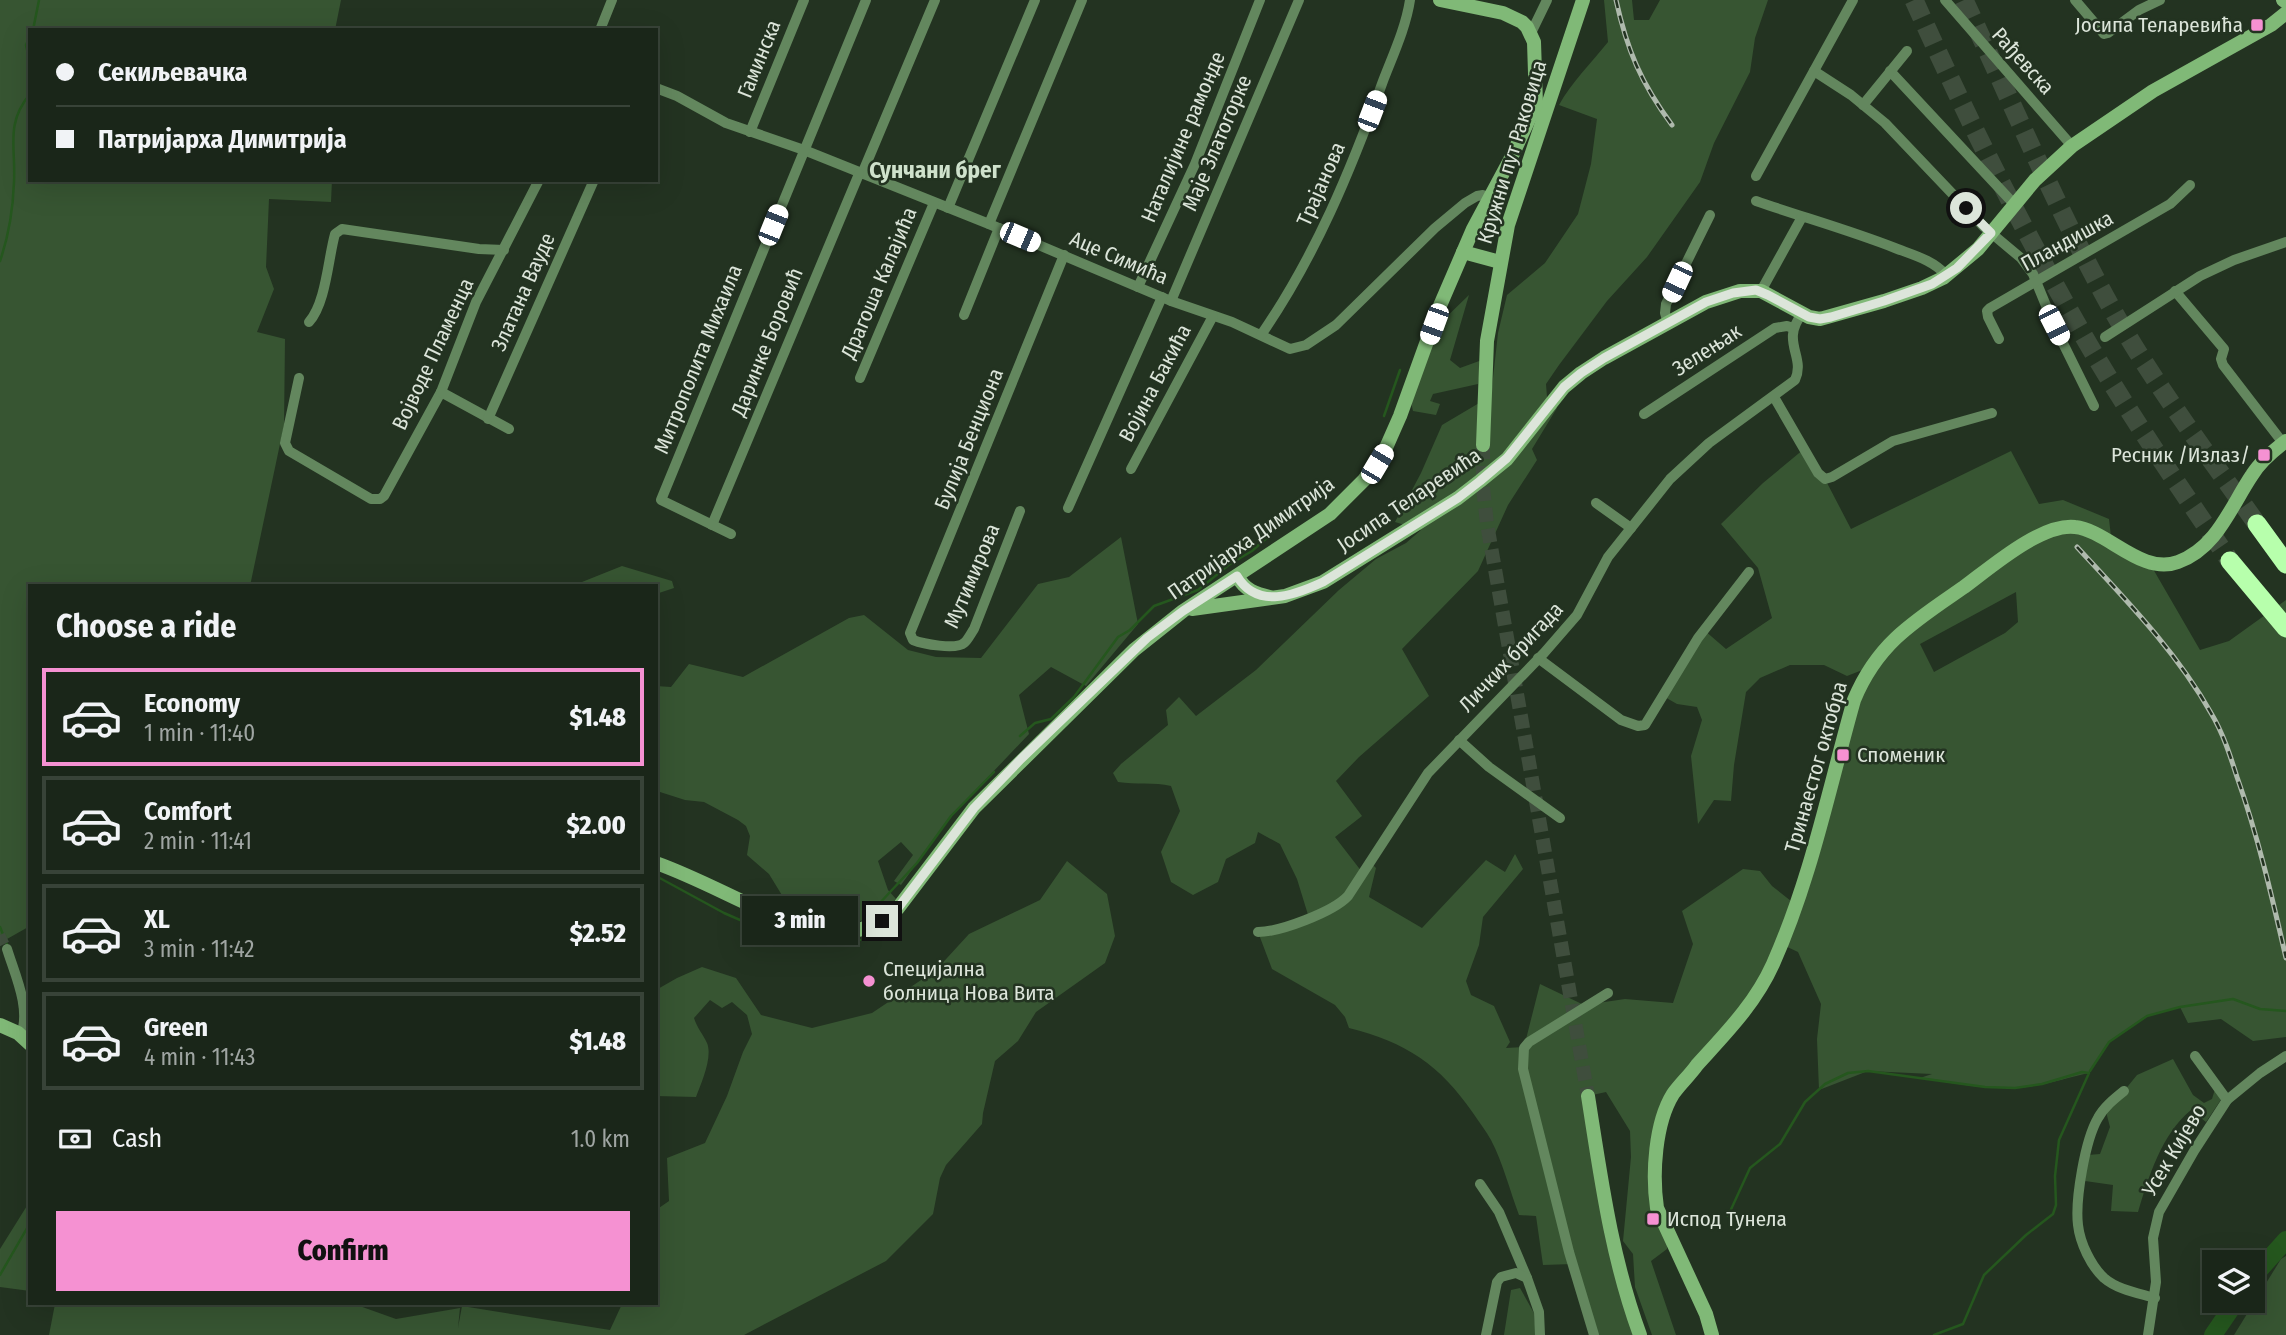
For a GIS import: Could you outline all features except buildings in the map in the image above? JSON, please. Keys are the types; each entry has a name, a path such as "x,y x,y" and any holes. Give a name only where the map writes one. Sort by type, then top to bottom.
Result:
{"highway":[{"path":"2257,524 2286,564"},
{"path":"2230,561 2286,628"}],"street":[{"path":"601,28 612,0"},
{"name":"Гаминска","path":"750,132 804,0"},
{"name":"Митрополита Михаила","path":"712,525 661,500 866,0"},
{"name":"Даринке Боровић","path":"712,525 936,0"},
{"path":"948,208 1035,0"},
{"path":"964,315 994,226 1082,0"},
{"name":"Наталијине рамонде","path":"1139,287 1195,164 1260,0"},
{"name":"Маје Златогорке","path":"1068,508 1167,299 1298,0"},
{"name":"Трајанова","path":"1261,335 1280,308 1341,192 1379,93 1410,0"},
{"path":"1440,0 1503,13 1522,22 1531,33 1547,0"},
{"name":"Кружни пут Раковица","path":"1483,445 1486,358 1500,261 1514,203 1583,0"},
{"path":"1756,176 1853,0"},
{"name":"Рађевска","path":"1945,0 2072,146"},
{"path":"2075,0 2104,34 2138,10 2160,0"},
{"path":"1802,216 1760,291 1814,319 1831,317 1922,288 1965,261 2051,164 2072,146 2153,91 2271,25 2286,13"},
{"name":"Патријарха Димитрија","path":"658,864 808,929 833,933 851,931 882,921 898,908 962,822 996,785 1134,650 1183,611 1330,514 1377,464 1403,411 1440,308 1473,229 1536,104 1531,33"},
{"path":"1863,105 1907,51"},
{"path":"1814,71 1863,105 1900,138 1991,233 2021,258 2036,279 2054,325 2094,406"},
{"path":"1890,71 2014,204"},
{"name":"Аце Симића","path":"658,89 726,123 804,150 994,226 1290,349 1306,345 1336,325 1455,211 1477,196 1490,198"},
{"name":"Војводе Пламенца","path":"299,378 285,443 289,451 375,500 384,496 441,392 476,302 539,182"},
{"name":"Златана Вауде","path":"488,419 593,182"},
{"name":"Пландишка","path":"1999,339 1987,311 2036,279 2170,204 2190,185"},
{"path":"1756,201 1858,234 1935,265 1946,275"},
{"name":"Драгоша Калајића","path":"860,378 934,203"},
{"path":"1668,323 1665,313 1667,304 1710,215"},
{"name":"Војводе Пламенца","path":"309,322 316,315 333,241 338,231 349,229 479,249 504,250"},
{"path":"2105,337 2200,276 2234,260 2286,242"},
{"path":"1463,252 1500,261"},
{"name":"Булија Бенциона","path":"911,637 910,633 1064,255"},
{"name":"Јосипа Теларевића","path":"1183,611 1273,598 1323,582 1458,498 1507,458 1564,387 1581,373 1706,302 1740,291 1760,291"},
{"path":"2175,291 2224,349 2221,359 2223,365 2285,442"},
{"path":"1793,328 1802,314"},
{"name":"Војина Бакића","path":"1131,469 1213,316"},
{"name":"Зелењак","path":"1644,414 1775,328 1793,328"},
{"name":"Личких бригада","path":"1258,932 1290,927 1345,900 1428,773 1581,610 1608,558 1670,479 1695,454 1791,385 1798,369 1792,341 1793,328"},
{"path":"441,392 509,429"},
{"path":"1774,397 1818,473 1825,479 1893,441 1992,413"},
{"name":"Тринаестог октобра","path":"1712,1335 1706,1314 1657,1208 1655,1194 1658,1139 1663,1114 1674,1093 1734,1025 1764,982 1789,925 1813,854 1854,699 1871,666 1895,639 1923,616 2009,553 2026,542 2062,528 2075,527 2085,530 2140,559 2154,563 2176,563 2193,555 2218,531 2254,472 2285,442"},
{"path":"1596,503 1631,528"},
{"name":"Мутимирова","path":"911,637 920,643 956,646 965,642 974,629 1020,511"},
{"path":"712,525 731,534"},
{"path":"1538,658 1621,720 1645,725 1698,638 1749,572"},
{"path":"1235,578 1251,592 1273,598"},
{"path":"1235,578 1233,589 1247,602"},
{"path":"1459,740 1489,766 1560,818"},
{"path":"6,949 24,1011 27,1039"},
{"path":"1594,1335 1569,1252 1538,1131 1523,1069 1523,1055 1529,1042 1608,993"},
{"path":"0,1025 27,1039"},
{"path":"2195,1056 2227,1100"},
{"name":"Усек Кијево","path":"2148,1335 2155,1298 2153,1238 2159,1212 2227,1100 2286,1056"},
{"path":"2124,1091 2105,1108 2091,1133 2084,1164 2078,1225 2084,1247 2098,1272 2106,1280 2116,1287 2155,1298"},
{"path":"1588,1096 1613,1246 1623,1289 1640,1335"},
{"path":"1480,1184 1499,1212 1527,1278 1539,1312 1540,1335"},
{"path":"1486,1335 1494,1291 1501,1278 1516,1273 1527,1278"}],"green space":[{"path":"0,0 341,0 335,28 28,28 28,182 332,182 331,202 269,199 266,267 274,289 257,332 285,339 284,425 250,584 28,584 28,927 0,943"},
{"path":"1604,0 1632,0 1634,20 1649,20 1660,0 1768,0 1755,38 1750,72 1714,143 1700,182 1647,257 1607,301 1546,384 1547,397 1557,408 1532,449 1537,460 1508,505 1478,571 1402,649 1429,696 1359,757 1336,781 1362,816 1335,837 1362,872 1369,861 1376,868 1369,897 1422,928 1486,860 1505,872 1515,854 1523,869 1483,917 1479,945 1466,981 1471,995 1494,1006 1510,1042 1506,1048 1524,1047 1540,984 1584,1005 1625,999 1673,1003 1693,944 1682,911 1743,869 1760,871 1772,886 1796,905 1870,667 1847,676 1824,665 1790,665 1760,678 1746,692 1731,801 1714,800 1698,824 1691,756 1702,720 1697,707 1677,704 1663,696 1704,630 1726,649 1772,618 1758,568 1721,524 1763,483 1804,449 1825,479 1851,529 2011,451 2039,504 2063,500 2109,519 2112,545 2149,562 2200,650 2229,641 2286,600 2286,1037 2253,1041 2221,1019 2188,1023 2180,1007 2147,1016 2109,1042 2089,1073 2051,1082 2022,1088 1990,1088 1920,1078 1932,1074 1868,1071 1819,1090 1817,1039 1821,1004 1798,952 1781,944 1773,964 1663,1114 1655,1194 1667,1233 1667,1249 1651,1261 1676,1335 1652,1335 1635,1287 1633,1254 1623,1241 1631,1157 1630,1131 1606,1092 1588,1096 1640,1335 1595,1335 1573,1264 1543,1265 1536,1216 1519,1215 1491,1140 1448,1081 1405,1048 1349,1028 1345,1017 1335,1005 1272,969 1258,932 1309,918 1297,879 1280,844 1258,832 1255,843 1226,859 1218,882 1193,895 1171,882 1161,852 1180,811 1171,786 1118,782 1113,773 1168,725 1166,710 1179,697 1196,716 1256,670 1339,590 1376,559 1406,543 1421,530 1395,522 1442,425 1491,396 1498,333 1507,295 1545,263 1578,214 1591,164 1597,119 1559,105 1608,42","holes":["2016,592 2018,622 2005,633 1934,672 1920,644"]},
{"path":"1469,295 1450,360 1460,368 1482,360 1478,384 1433,394 1430,401 1440,404 1436,415 1413,411 1411,402 1438,325"},
{"path":"1121,537 1138,624 1086,686 1051,667 1019,695 1029,734 951,816 901,885 894,881 913,855 901,842 878,861 888,890 896,899 871,918 846,922 791,910 769,874 747,855 750,836 746,826 704,802 685,800 660,792 658,796 658,686 671,687 689,664 743,677 849,618 864,615 908,650 936,657 981,658 1038,584 1069,577"},
{"path":"622,566 672,581 674,588 658,593 658,584 577,584"},
{"path":"1067,861 1107,894 1115,936 1105,963 1036,1012 1018,1041 995,1061 982,1124 946,1165 940,1178 933,1214 886,1261 744,1335 49,1335 55,1305 357,1305 396,1319 460,1308 458,1328 462,1306 610,1330 622,1305 658,1305 658,1209 669,1201 667,1158 705,1143 752,1034 747,1015 732,1002 722,1008 710,1000 694,1018 707,1043 709,1056 696,1097 658,1096 658,989 702,967 736,978 761,1015 812,1028 872,1013 936,970 969,934 1040,900"},
{"path":"2173,1059 2193,1095 2204,1103 2212,1099 2215,1089 2222,1098 2206,1122 2191,1110 2172,1131 2157,1157 2138,1212 2111,1211 2113,1185 2085,1181 2088,1155 2100,1154 2110,1127 2105,1108 2137,1075"},
{"path":"28,1204 28,1291 0,1287 0,1249"},
{"path":"2286,1256 2286,1335 2234,1335 2248,1313 2265,1313 2265,1285 2281,1259"},
{"path":"1520,1288 1534,1313 1536,1335 1504,1335 1511,1290"}],"waterway":[{"path":"33,28 39,0"},
{"path":"28,40 28,54"},
{"path":"0,261 13,202 14,126 28,97"},
{"path":"1384,416 1400,370"},
{"path":"1020,736 1035,723 1051,719 1074,697 1118,637 1130,630 1154,606 1198,590 1230,564 1252,551 1279,527"},
{"path":"871,919 878,905 917,863 951,816 994,772"},
{"path":"658,877 724,913 779,937 824,944 860,940"},
{"path":"0,927 8,947"},
{"path":"2090,1071 2109,1042 2147,1016 2180,1007 2233,999 2260,1009 2286,1011"},
{"path":"1728,1216 1750,1168 1780,1144 1805,1102 1825,1084 1848,1073 1868,1071 1985,1087 2015,1088 2042,1084 2082,1072 2089,1073 2059,1140 2055,1176 2056,1205 2053,1214 2026,1235 1984,1275 1963,1324 1934,1335"},
{"path":"0,1275 28,1226"},
{"path":"2265,1263 2286,1240"},
{"path":"2213,1335 2228,1313"}],"tunnel":[{"path":"1914,0 1998,176 2066,305 2123,401 2230,561"},
{"path":"1964,0 2065,218 2118,320 2175,409 2257,524"},
{"path":"1483,445 1483,487 1487,524 1588,1096"},
{"path":"0,935 7,949"}],"railway":[{"path":"1616,0 1636,66 1672,125"},
{"path":"2077,547 2166,647 2197,690 2223,736 2252,822 2286,958"}],"place":[{"name":"Јосипа Теларевића","path":"2257,25"},
{"name":"Ресник /Излаз/","path":"2264,455"},
{"name":"Споменик","path":"1843,755"},
{"name":"Специјална болница Нова Вита","path":"869,981"},
{"name":"Испод Тунела","path":"1653,1219"}],"district":[{"name":"Сунчани брег","path":"935,170"}],"route":[{"path":"882,921 898,908 974,808 999,781 1134,650 1183,611 1237,576 1251,592 1273,598 1323,582 1458,498 1480,481 1507,458 1564,387 1581,373 1706,302 1733,293 1760,291 1796,311 1820,319 1884,301 1944,278 1991,233 1966,208"}]}
